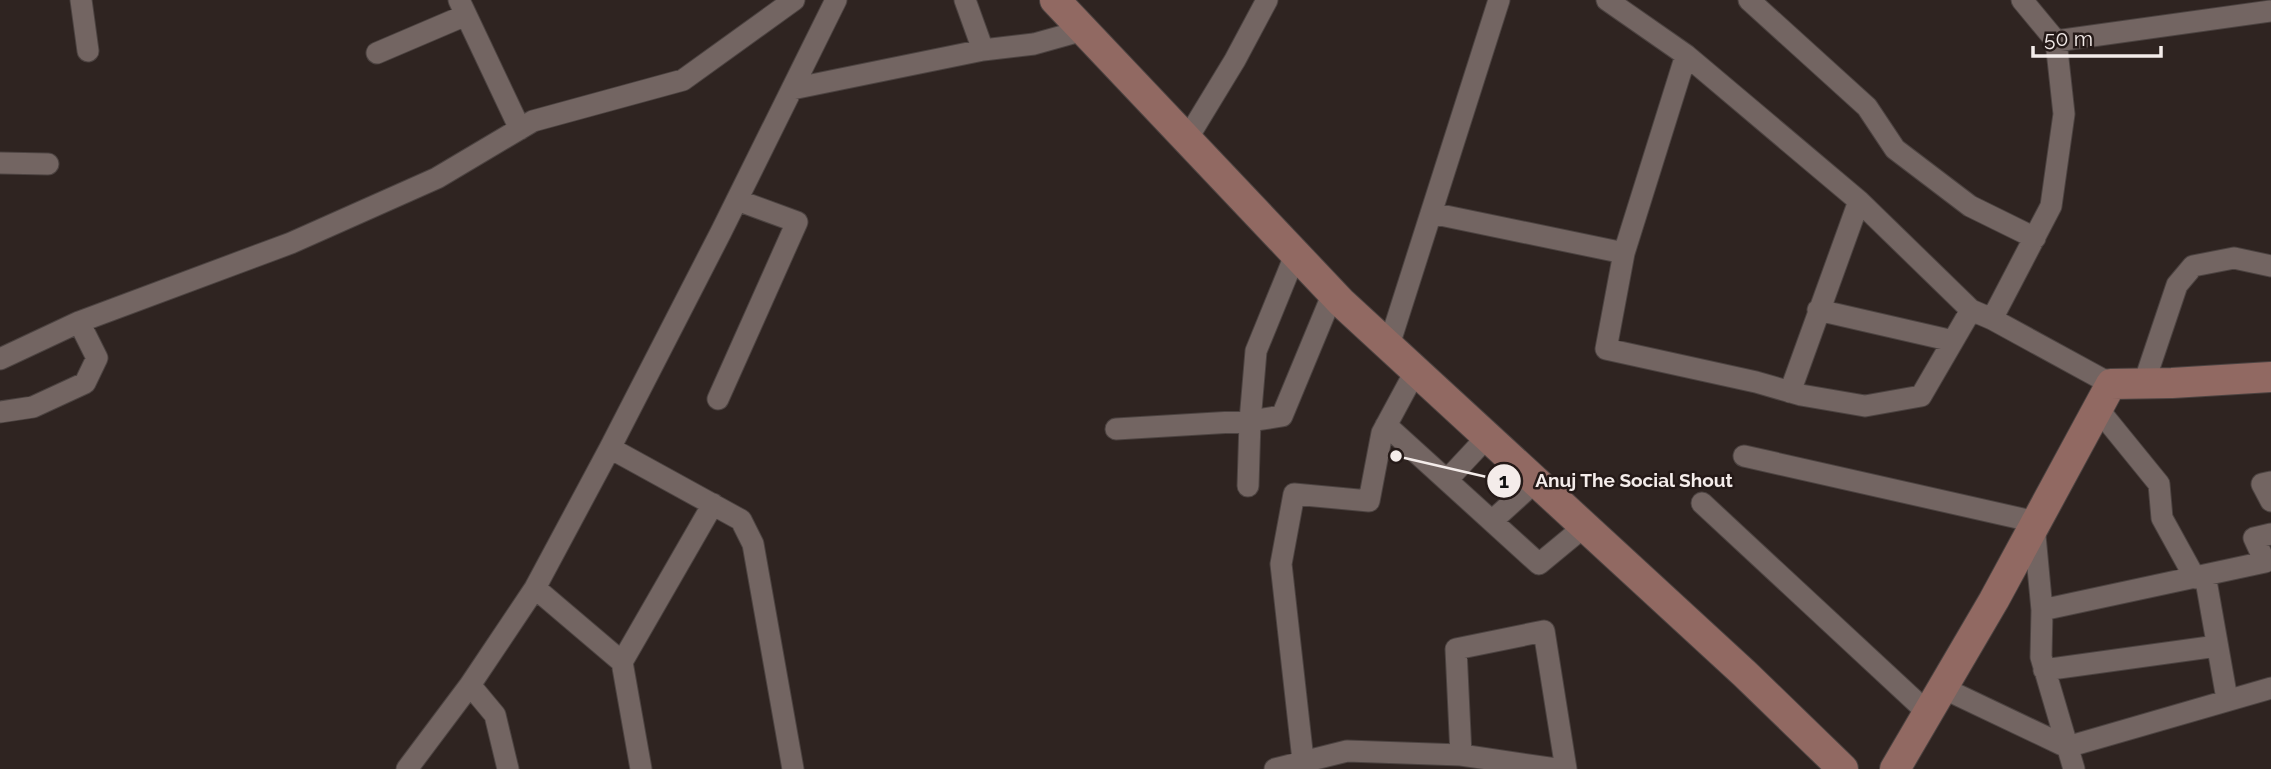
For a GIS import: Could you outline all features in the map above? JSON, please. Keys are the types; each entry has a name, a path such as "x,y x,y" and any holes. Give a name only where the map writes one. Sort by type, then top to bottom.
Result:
{"street":[{"path":"81,0 88,51"},
{"path":"0,359 79,322 303,237 437,178 533,121 683,80 794,0"},
{"path":"407,769 470,685 535,588 610,448 835,3 857,0"},
{"path":"965,0 983,50"},
{"path":"1055,0 1333,293 1745,674 1843,769"},
{"path":"1187,139 1236,60 1267,0"},
{"path":"1389,345 1499,0"},
{"path":"1749,0 1867,107 1895,149 1970,206 2035,238"},
{"path":"1992,319 2051,206 2064,114 2056,41 2021,0"},
{"path":"1618,4 1686,55 1859,201 1971,310 1992,319 2104,397 2159,484 2162,518 2200,576 2227,699"},
{"path":"377,53 463,8 520,129"},
{"path":"2056,41 2271,11"},
{"path":"792,89 983,50 1034,44 1084,30"},
{"path":"1686,55 1624,253 1606,349 1790,392 1865,406 1921,396 1971,310"},
{"path":"0,163 48,164"},
{"path":"718,400 797,222 737,200"},
{"path":"1790,392 1859,201"},
{"path":"1431,213 1624,253"},
{"path":"1248,486 1256,351 1296,253"},
{"path":"2144,383 2177,285 2193,266 2234,258 2271,266"},
{"path":"1116,429 1250,421 1282,416 1333,293"},
{"path":"1818,310 1954,341"},
{"path":"0,411 33,407 85,383 97,358 79,322"},
{"path":"1303,760 1281,564 1294,494 1369,501 1382,433 1416,370"},
{"path":"1895,769 2104,397 2144,383 2271,377"},
{"path":"1386,425 1539,564 1586,526"},
{"path":"1447,480 1488,436"},
{"path":"610,448 741,520 753,544 793,769"},
{"path":"1744,456 2035,523"},
{"path":"1492,521 1536,481"},
{"path":"2271,482 2262,484 2271,500"},
{"path":"1702,503 1935,700 2067,747 2271,688"},
{"path":"622,662 713,504"},
{"path":"2035,523 2042,610 2041,657 2074,769"},
{"path":"2042,610 2265,562 2254,538 2271,534"},
{"path":"535,588 622,662 641,769"},
{"path":"1461,755 1456,649 1544,631 1566,769"},
{"path":"2044,670 2217,646"},
{"path":"470,685 495,715 508,769"},
{"path":"1275,769 1347,751 1461,755 1501,765 1556,769"}],"place":[{"name":"Anuj The Social Shout","path":"1396,456"}]}
